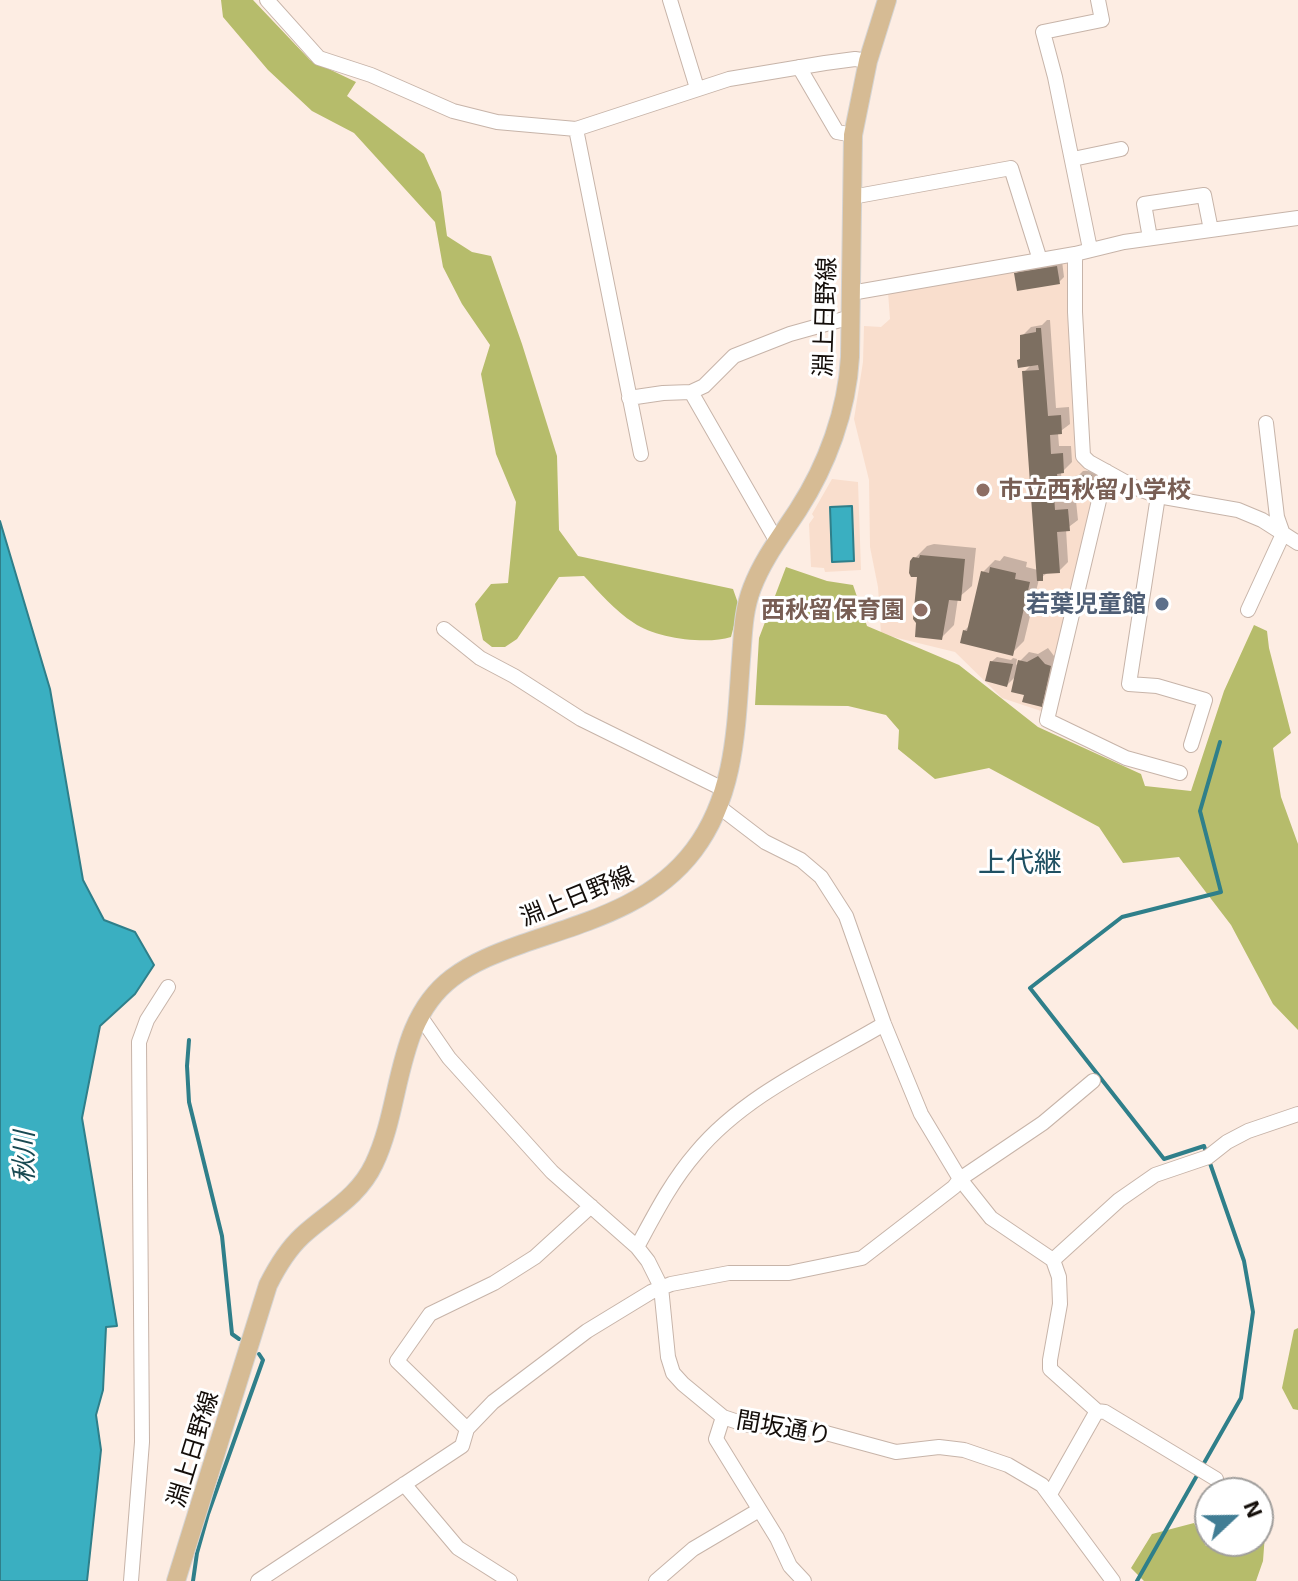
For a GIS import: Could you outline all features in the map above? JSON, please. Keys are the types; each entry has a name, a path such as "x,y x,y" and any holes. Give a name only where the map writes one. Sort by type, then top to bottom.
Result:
{"main road":[{"name":"淵上日野線","path":"176,1581 268,1285 292,1247 353,1195 372,1168 381,1147 411,1035 428,1001 473,964 611,913 657,887 694,850 721,798 734,754 747,600 776,540 816,480 839,423 849,373 853,135 868,61 887,0"}],"street":[{"path":"267,0 319,58 371,75 453,111 497,122 576,129 729,79 855,59 868,61"},
{"path":"670,0 697,88"},
{"path":"1090,249 1073,159 1043,32 1102,20 1098,0"},
{"path":"799,67 837,132 853,135"},
{"path":"576,129 641,454"},
{"path":"1073,159 1121,149"},
{"path":"852,197 1011,168 1040,260"},
{"path":"1150,238 1144,204 1204,195 1211,230"},
{"path":"851,293 1150,238 1298,218"},
{"path":"1075,254 1083,456 1136,488 1158,496 1238,510 1262,520 1298,543"},
{"path":"629,398 691,392 704,386 734,356 790,334 851,317"},
{"path":"691,392 776,540"},
{"path":"1248,610 1283,534 1277,517 1266,423"},
{"path":"1106,471 1047,720 1126,758 1180,773"},
{"path":"1158,496 1129,684 1157,686 1205,700 1191,745"},
{"path":"444,629 480,658 721,798 765,842 801,860 821,877 846,916 884,1024 921,1114 960,1179 991,1218 1053,1260 1059,1277 1060,1304 1049,1366 1097,1411 1105,1412 1207,1473"},
{"path":"131,1581 142,1442 139,1042 147,1020 168,987"},
{"name":"間坂通り","path":"420,1016 449,1058 552,1172 637,1247 648,1261 661,1287 668,1357 673,1373 723,1417 747,1425 800,1426 896,1452 939,1447 964,1450 1008,1465 1034,1479 1050,1494 1113,1581"},
{"path":"637,1247 672,1184 714,1134 774,1089 884,1024"},
{"path":"258,1581 462,1446 467,1429 493,1402 587,1331 661,1287 729,1273 789,1273 862,1258 954,1187 960,1179 1043,1123 1093,1081"},
{"path":"1053,1260 1119,1200 1155,1175 1208,1157 1248,1131 1298,1114"},
{"path":"467,1429 397,1361 430,1314 494,1283 535,1257 591,1206"},
{"path":"1050,1494 1097,1411"},
{"path":"723,1417 716,1439 777,1538 790,1566 804,1581"},
{"path":"404,1484 458,1548 510,1581"},
{"path":"656,1581 693,1549 759,1510"}],"shaded area":[{"name":"市立西秋留小学校","path":"1065,262 1072,269 1078,459 1087,471 1100,476 1044,712 1002,698 955,652 881,634 878,587 870,547 869,480 854,419 863,362 864,326 881,327 890,319 888,292"},
{"path":"832,479 858,482 861,570 825,572 824,568 811,567 809,524"}],"green space":[{"path":"221,0 253,0 310,60 356,82 347,96 424,154 441,192 447,236 472,252 491,256 557,456 559,530 578,556 733,589 739,606 731,637 695,640 654,633 620,613 584,576 559,577 517,639 505,647 492,647 483,640 475,604 491,584 508,583 516,502 496,454 481,374 490,345 462,304 443,267 435,222 354,133 312,111 268,70 223,17"},
{"path":"786,567 827,581 853,585 867,626 959,665 1038,727 1141,774 1145,786 1191,791 1224,691 1254,625 1267,631 1291,733 1273,748 1281,797 1298,844 1298,1030 1273,1004 1231,925 1179,857 1123,863 1099,827 989,768 935,779 898,749 899,730 886,715 848,706 755,705 759,638"},
{"path":"1298,1328 1298,1410 1293,1409 1282,1388 1294,1330"},
{"path":"1194,1523 1194,1557 1263,1557 1263,1561 1256,1581 1144,1581 1131,1568 1152,1534"}],"water":[{"path":"852,506 854,561 832,562 830,507"},
{"name":"秋川","path":"0,521 50,689 83,880 104,920 135,932 154,965 135,994 100,1026 82,1118 117,1326 106,1327 103,1390 96,1415 101,1450 87,1581 0,1581"}],"building":[{"path":"1057,266 1060,284 1017,291 1014,273"},
{"path":"1036,328 1041,328 1048,416 1061,415 1062,434 1050,435 1051,454 1063,453 1064,473 1057,474 1058,480 1053,480 1055,510 1068,509 1070,531 1057,532 1060,573 1043,574 1043,581 1037,581 1022,371 1039,370 1038,365 1018,368 1017,360 1020,359 1020,335 1036,332"},
{"path":"1092,475 1093,494 1077,495 1075,476"},
{"path":"920,555 965,559 961,601 949,600 942,640 915,637 916,623 913,619 917,577 911,577 909,573 910,561"},
{"path":"990,567 1016,573 1015,579 1030,582 1013,656 960,643 963,630 967,631 981,571 989,573"},
{"path":"1038,656 1051,666 1042,707 1022,702 1024,695 1011,692 1018,660 1027,662"},
{"path":"990,661 1013,664 1007,687 985,681"}],"waterway":[{"path":"1137,1581 1241,1398 1253,1312 1244,1261 1204,1146 1164,1159 1030,988 1122,917 1221,892 1200,811 1220,742"},
{"path":"189,1040 189,1102 222,1236 232,1334 239,1339"},
{"path":"193,1581 208,1514 263,1360 259,1354"}],"place":[{"name":"市立西秋留小学校","path":"983,490"},
{"name":"若葉児童館","path":"1162,604"},
{"name":"西秋留保育園","path":"921,610"}],"district":[{"name":"上代継","path":"1020,863"}]}
